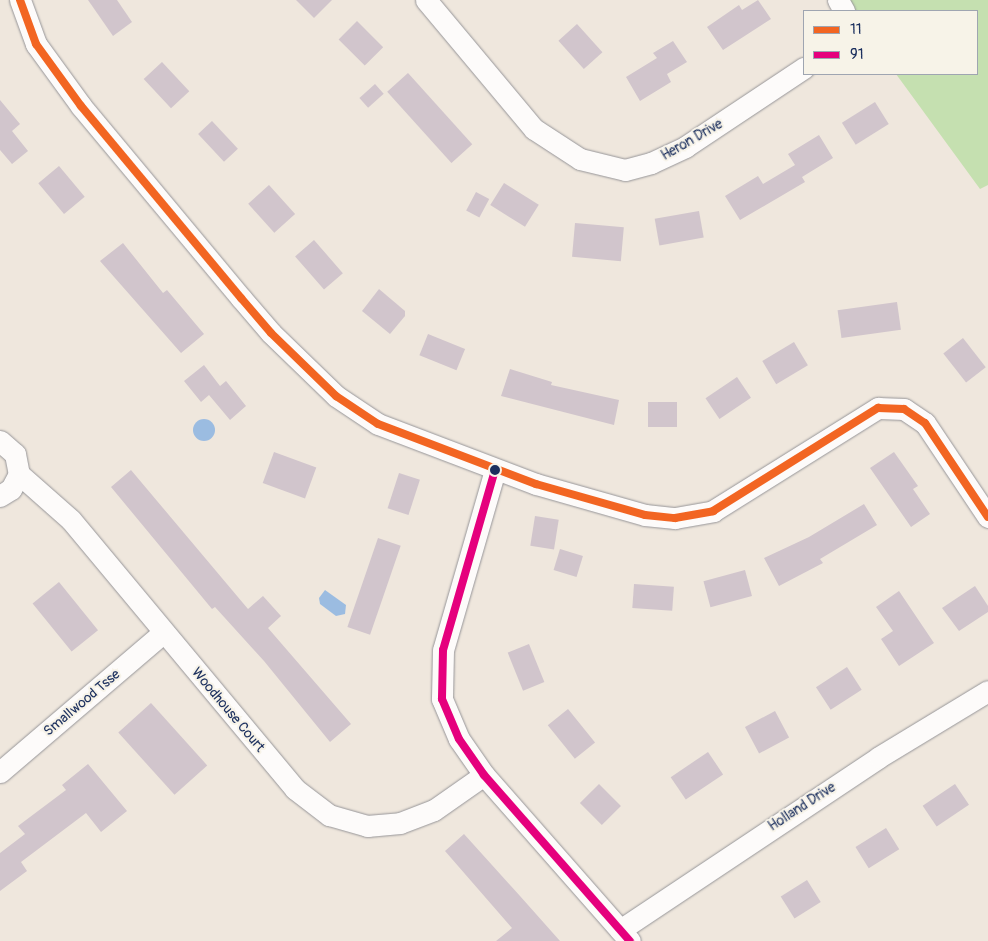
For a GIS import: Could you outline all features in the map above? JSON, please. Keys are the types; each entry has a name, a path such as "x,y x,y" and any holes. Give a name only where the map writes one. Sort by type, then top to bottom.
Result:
{"street":[{"path":"20,0 36,44 81,106 271,333 336,396 378,424 495,470 645,514 675,518 713,511 878,408 892,407 904,409 925,423 988,518"},
{"name":"Heron Drive","path":"426,0 534,129 580,159 625,170 651,163 685,147 803,69"},
{"path":"0,441 15,454 19,474 11,489 0,496"},
{"path":"495,470 443,650 442,699 459,739 484,776 625,936"},
{"name":"Woodhouse Court","path":"19,474 71,520 163,633 295,789 329,815 367,826 400,823 434,810 484,776"},
{"name":"Smallwood Tsse","path":"0,772 163,633"},
{"name":"Holland Drive","path":"625,936 813,800 988,691"}],"green space":[{"path":"842,0 988,0 988,185 980,189 897,75 978,75 978,10 849,10"}],"water":[{"path":"204,419 212,422 215,430 212,438 204,441 196,438 193,430 196,422"},
{"path":"325,590 346,605 345,614 336,616 320,604 319,598"}],"building":[{"path":"88,0 117,0 132,22 113,36"},
{"path":"296,0 332,0 314,18"},
{"path":"758,0 771,19 723,50 707,27 739,5 742,10"},
{"path":"357,21 383,47 365,66 339,39"},
{"path":"577,24 602,52 584,69 558,41"},
{"path":"673,41 687,62 667,74 671,82 640,101 626,77 657,58 653,53"},
{"path":"162,62 189,91 171,108 144,79"},
{"path":"408,73 472,144 451,163 387,92"},
{"path":"375,84 384,94 368,108 359,98"},
{"path":"0,100 20,124 12,131 28,151 12,164 0,150"},
{"path":"875,102 889,124 856,145 842,123"},
{"path":"212,121 238,149 224,162 198,134"},
{"path":"819,135 833,158 802,177 805,182 740,220 725,196 758,176 763,184 795,165 788,154"},
{"path":"59,166 85,197 64,214 38,183"},
{"path":"504,183 539,205 525,227 490,205"},
{"path":"269,185 295,214 274,233 248,204"},
{"path":"476,192 489,199 479,218 466,211"},
{"path":"699,211 704,238 659,245 655,219"},
{"path":"575,223 624,227 621,261 572,257"},
{"path":"314,240 343,273 324,290 295,256"},
{"path":"123,243 163,293 167,290 204,334 181,353 100,261"},
{"path":"379,289 405,311 405,316 390,334 362,311"},
{"path":"897,302 901,330 841,338 838,310"},
{"path":"428,334 465,349 456,370 419,355"},
{"path":"963,338 986,367 966,383 943,353"},
{"path":"794,342 808,365 776,384 762,361"},
{"path":"204,365 220,386 226,381 246,406 230,420 209,395 201,402 184,381"},
{"path":"510,369 552,382 551,385 619,400 614,425 501,396"},
{"path":"737,377 751,398 719,419 705,398"},
{"path":"648,402 677,402 677,427 648,427"},
{"path":"274,452 316,467 305,498 263,483"},
{"path":"894,452 918,486 913,489 930,514 911,527 870,468"},
{"path":"131,470 248,609 263,596 281,616 268,628 351,724 330,742 264,661 215,607 212,609 111,487"},
{"path":"399,473 420,480 408,515 388,508"},
{"path":"864,504 877,525 820,559 823,563 779,586 764,558 809,537"},
{"path":"535,516 559,520 554,549 530,546"},
{"path":"378,538 401,546 370,635 347,627"},
{"path":"560,549 583,556 577,577 554,570"},
{"path":"745,570 752,596 710,607 703,581"},
{"path":"59,582 98,630 72,652 33,603"},
{"path":"634,584 674,587 672,611 632,608"},
{"path":"975,586 988,606 988,612 959,631 942,608"},
{"path":"899,591 934,643 899,666 881,639 893,631 876,607"},
{"path":"529,644 544,682 523,691 508,653"},
{"path":"847,667 862,690 831,710 816,687"},
{"path":"151,703 207,765 175,795 118,732"},
{"path":"568,709 595,742 575,759 548,725"},
{"path":"775,711 789,737 759,753 745,727"},
{"path":"708,752 723,774 686,800 671,777"},
{"path":"88,764 127,811 101,832 86,813 21,862 27,871 0,891 0,853 25,834 18,826 66,790 62,785"},
{"path":"599,784 621,806 602,825 580,803"},
{"path":"955,784 969,805 937,827 923,806"},
{"path":"886,828 899,849 869,868 855,847"},
{"path":"464,834 560,941 496,941 512,928 445,851"},
{"path":"807,880 821,902 794,918 781,896"}],"transit line":[{"name":"11","path":"20,0 36,44 81,106 241,298 271,333 336,396 378,424 536,484 645,515 675,518 713,511 878,408 904,409 925,423 988,517"},
{"name":"91","path":"495,470 443,650 442,699 459,739 484,775 630,941"}]}
